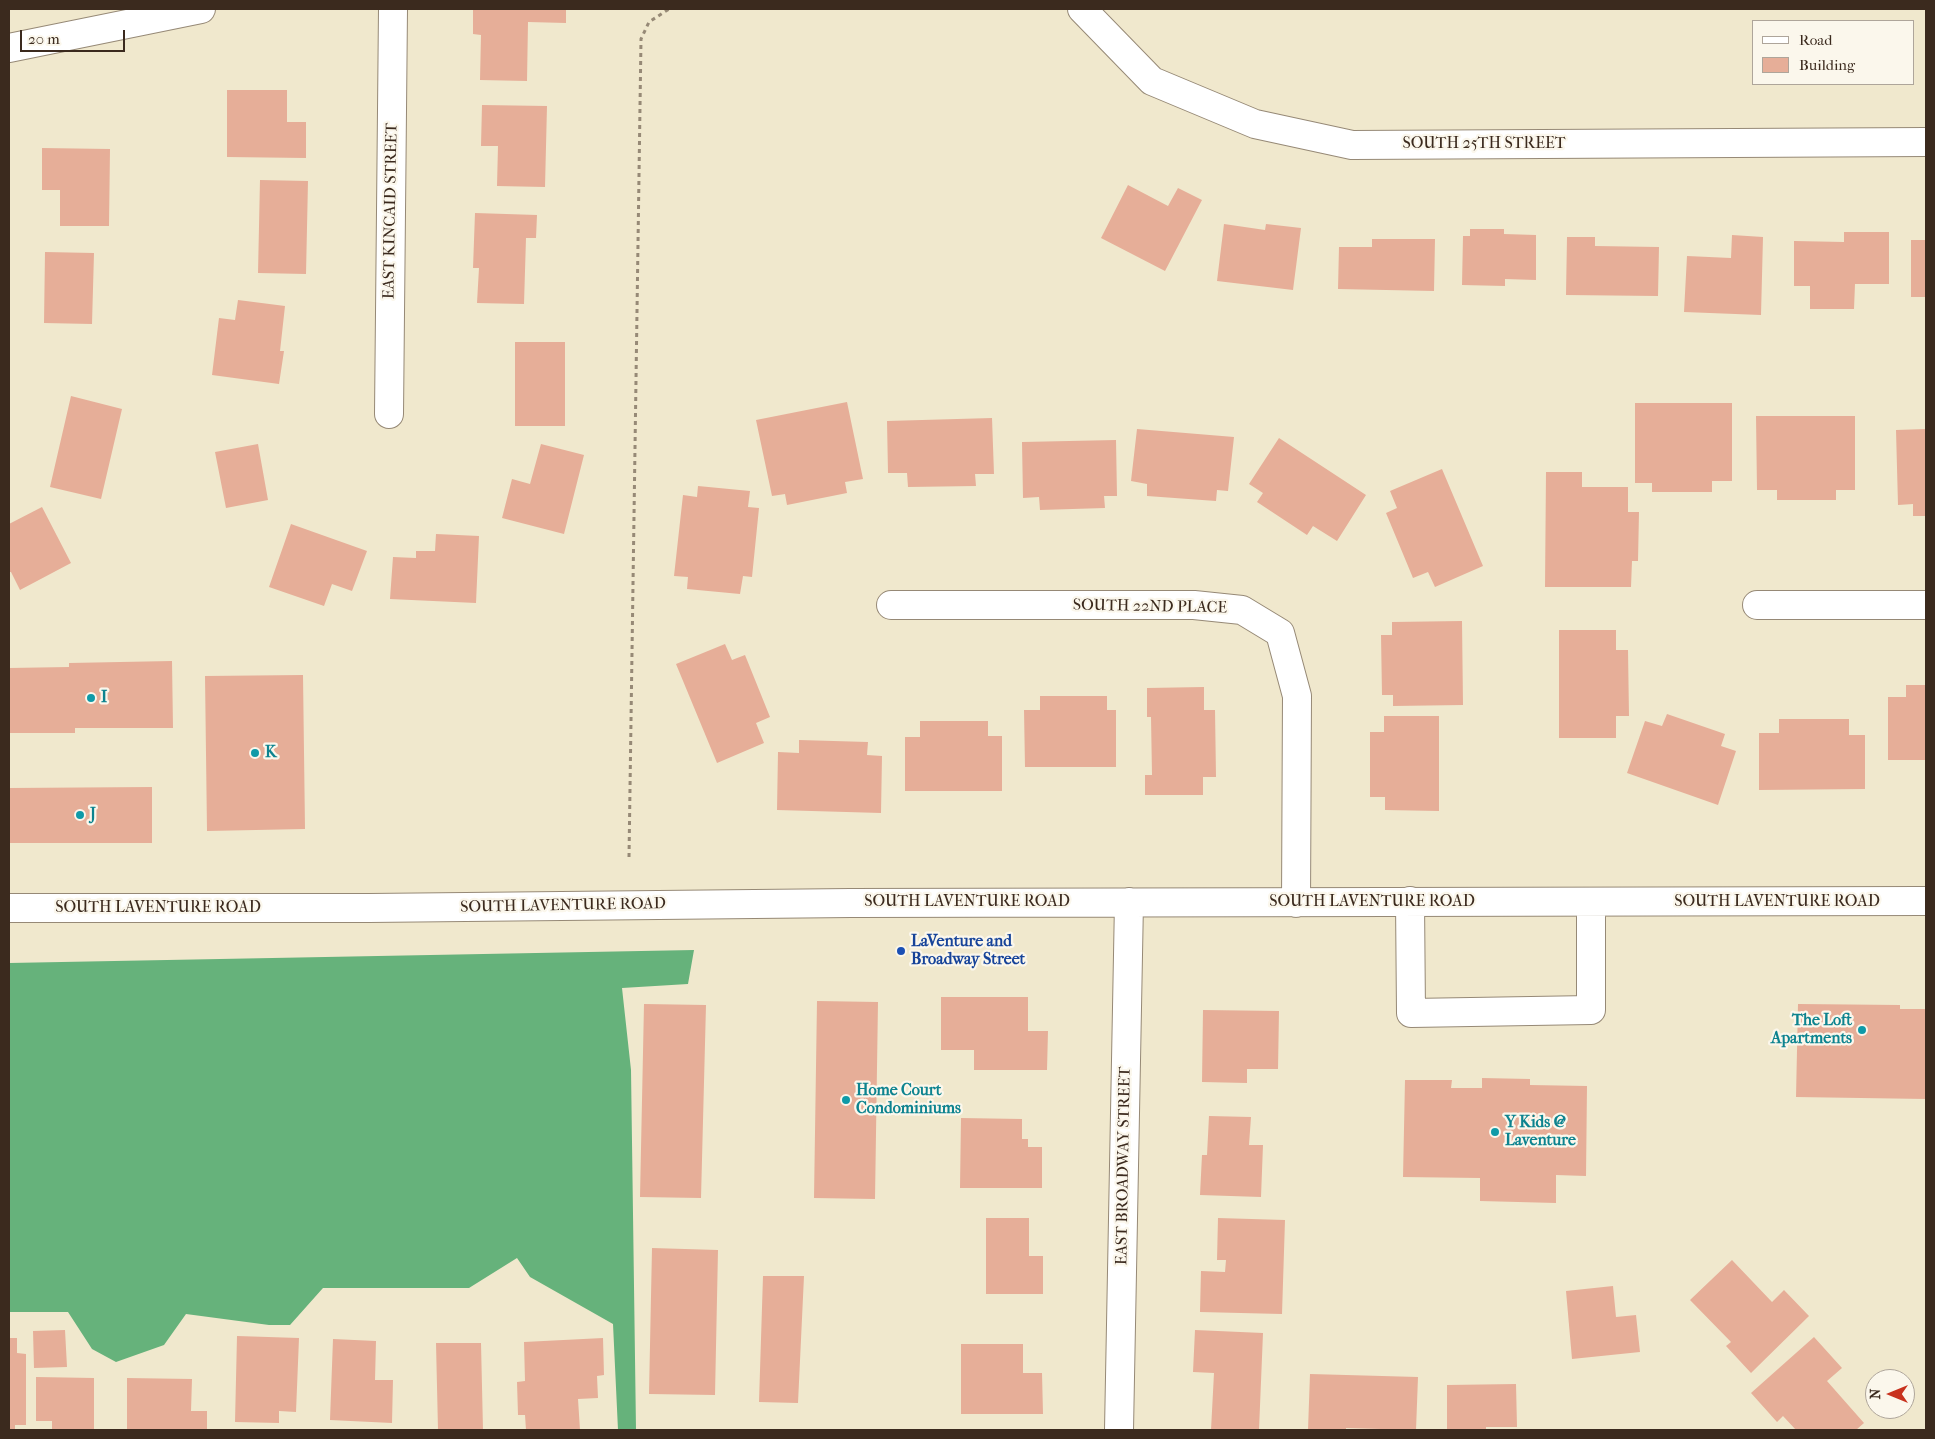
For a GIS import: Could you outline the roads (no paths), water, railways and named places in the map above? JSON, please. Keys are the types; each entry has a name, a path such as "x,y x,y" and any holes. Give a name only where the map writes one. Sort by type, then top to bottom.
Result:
{"street":[{"path":"9,48 201,9"},
{"name":"EAST KINCAID STREET","path":"389,414 393,9"},
{"name":"SOUTH 25TH STREET","path":"1082,9 1152,81 1255,124 1352,145 1926,142"},
{"name":"SOUTH 22ND PLACE","path":"891,605 1194,605 1242,610 1280,633 1297,696 1296,903"},
{"path":"1757,605 1926,605"},
{"path":"1410,901 1411,1013 1591,1010 1591,902"},
{"name":"SOUTH LAVENTURE ROAD","path":"9,908 369,908 861,902 1926,902"},
{"name":"EAST BROADWAY STREET","path":"1119,1430 1128,902"}],"place":[{"name":"I","path":"91,698"},
{"name":"K","path":"255,753"},
{"name":"J","path":"80,815"},
{"name":"LaVenture and Broadway Street","path":"901,951"},
{"name":"The Loft Apartments","path":"1862,1030"},
{"name":"Home Court Condominiums","path":"846,1100"},
{"name":"Y Kids @ Laventure","path":"1495,1132"}]}
